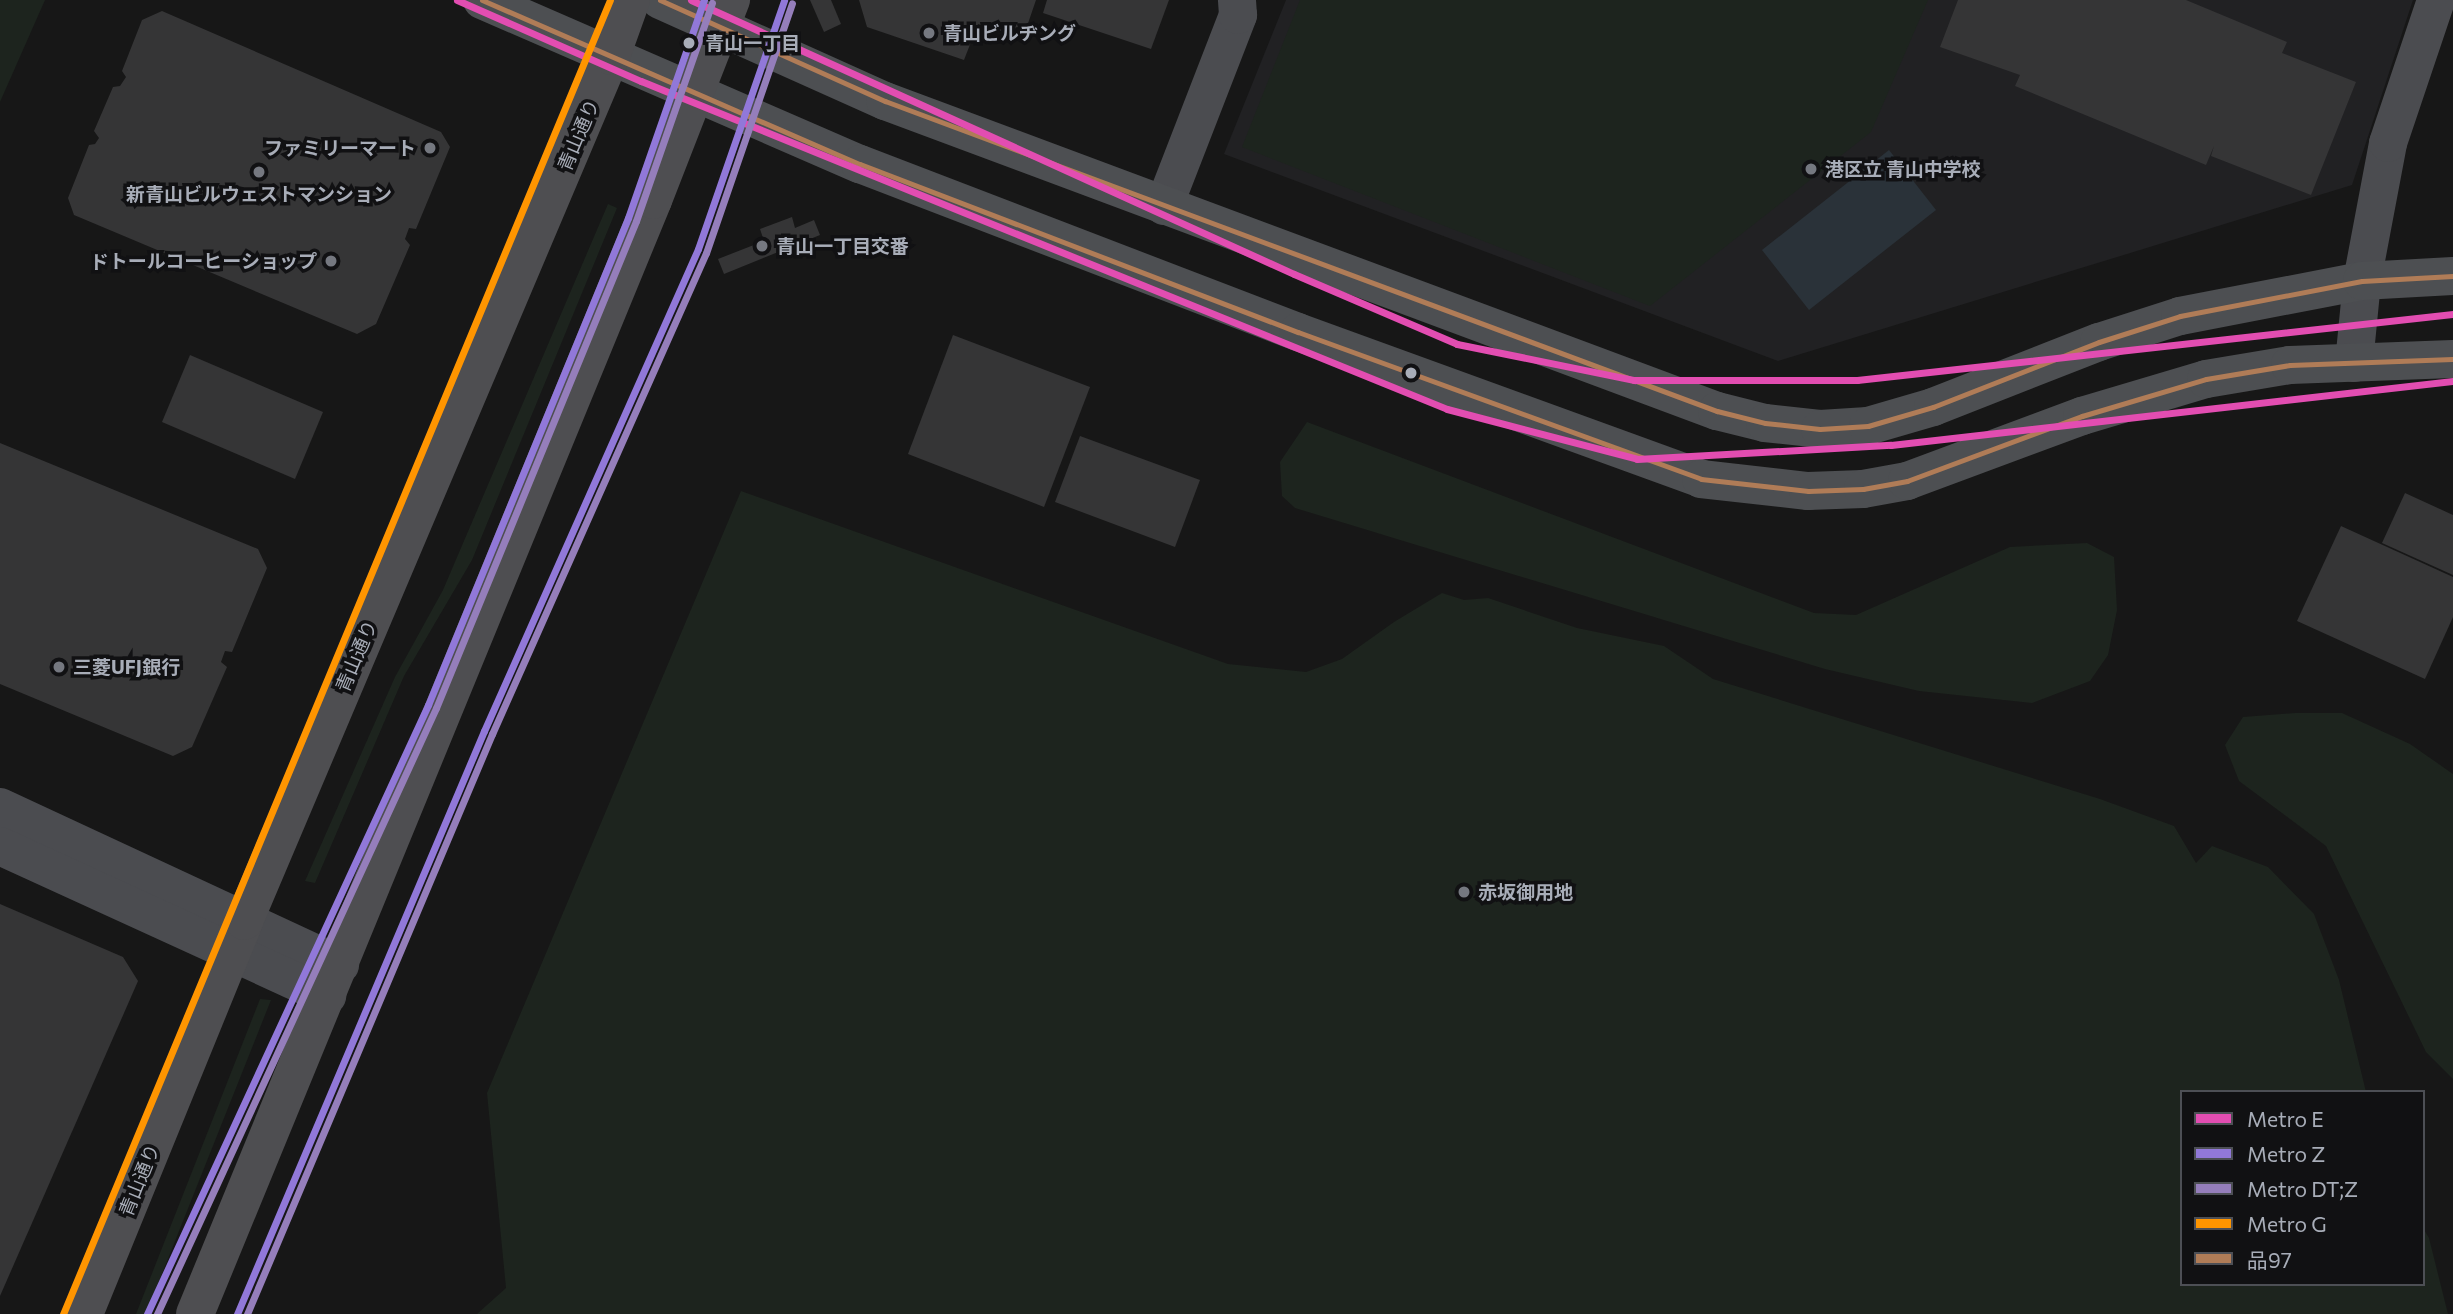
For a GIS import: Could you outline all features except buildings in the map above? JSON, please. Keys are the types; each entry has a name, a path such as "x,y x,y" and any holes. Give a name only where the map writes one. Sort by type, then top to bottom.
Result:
{"highway":[{"name":"青山通り","path":"84,1314 238,937 611,56 631,0"},
{"path":"195,1314 697,93 726,14"}],"main road":[{"path":"482,0 873,169 1298,332 1700,479 1808,491 1863,489 1907,481 2094,412 2206,379 2290,365 2453,359"},
{"path":"660,0 726,14 885,101 1717,411 1765,423 1820,429 1868,426 1933,407 2099,342 2180,316 2362,281 2453,276"}],"street":[{"path":"1164,206 1238,15 1237,0"},
{"path":"2354,363 2362,281 2388,143 2436,0"},
{"path":"0,807 238,937"},
{"path":"0,846 238,937 333,980"}],"shaded area":[{"path":"0,0 45,0 0,102"},
{"name":"港区立 青山中学校","path":"1286,0 2413,0 2352,185 1778,361 1224,154"},
{"path":"1300,0 1928,0 1871,132 1650,306 1242,147"},
{"path":"1889,150 1936,210 1809,310 1762,250"},
{"path":"608,204 617,208 472,560 404,676 315,883 305,881 395,677 443,590"},
{"path":"1307,422 1814,613 1856,615 2010,547 2087,543 2114,557 2117,610 2108,655 2090,681 2032,703 1919,691 1825,669 1295,508 1282,496 1280,462"},
{"name":"赤坂御用地","path":"741,491 1228,664 1306,672 1342,659 1394,622 1442,593 1464,600 1488,598 1577,628 1664,646 1713,679 2100,799 2174,826 2196,863 2212,846 2268,867 2314,914 2339,980 2366,1090 2180,1090 2180,1286 2425,1286 2425,1231 2448,1314 477,1314 506,1288 487,1093"},
{"path":"2342,713 2410,744 2453,774 2453,1079 2426,1052 2326,846 2239,781 2225,745 2243,717"},
{"path":"260,999 271,1000 146,1314 136,1314"}],"metro line":[{"name":"E","path":"457,0 641,81 1447,409 1637,459 1891,445 2453,381"},
{"name":"G","path":"63,1314 610,0"},
{"name":"E","path":"691,0 1294,274 1457,344 1634,380 1857,380 2453,314"},
{"name":"Z","path":"147,1314 428,705 628,218 704,0"},
{"name":"Z","path":"237,1314 484,731 698,249 784,0"},
{"name":"DT;Z","path":"157,1314 436,708 636,221 712,3"},
{"name":"DT;Z","path":"247,1314 492,734 706,253 792,3"}],"transit line":[{"name":"品97","path":"482,0 860,164 1298,332 1701,479 1808,491 1863,489 1907,481 2082,416 2206,379 2290,365 2453,359"},
{"name":"品97","path":"660,0 885,101 1717,411 1765,423 1820,429 1868,426 1933,407 2099,342 2180,316 2362,281 2453,276"}],"place":[{"name":"青山ビルヂング","path":"929,33"},
{"name":"青山一丁目","path":"689,43"},
{"name":"ファミリーマート","path":"430,148"},
{"name":"港区立 青山中学校","path":"1811,169"},
{"name":"新青山ビルウェストマンション","path":"259,172"},
{"name":"青山一丁目交番","path":"762,246"},
{"name":"ドトールコーヒーショップ","path":"331,261"},
{"name":"三菱UFJ銀行","path":"59,667"},
{"name":"赤坂御用地","path":"1464,892"}]}
